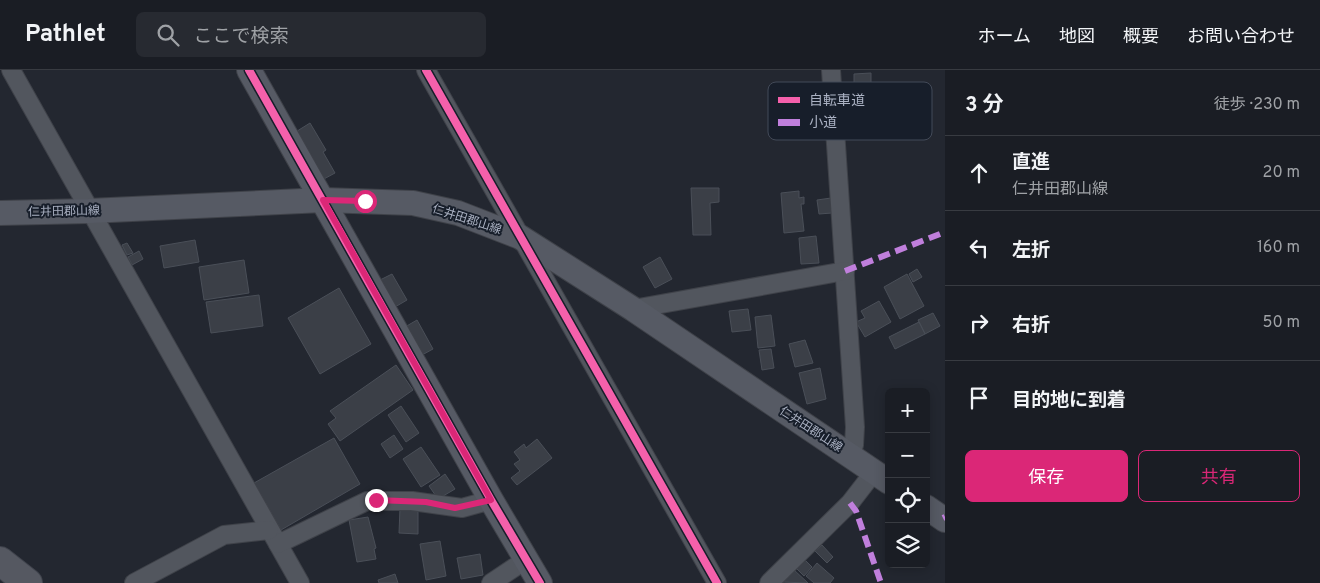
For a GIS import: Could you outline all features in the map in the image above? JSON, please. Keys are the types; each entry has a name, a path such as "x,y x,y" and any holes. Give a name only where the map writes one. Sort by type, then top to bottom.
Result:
{"main road":[{"path":"249,70 491,500 540,583"},
{"name":"仁井田郡山線","path":"0,212 89,211 323,200 413,203 466,216 520,238 634,309 850,454 881,477"},
{"path":"930,510 945,520"},
{"path":"0,561 28,583"}],"street":[{"path":"12,70 89,211 300,583"},
{"path":"426,70 717,583"},
{"path":"836,140 856,435 850,454"},
{"path":"634,309 845,270"},
{"path":"769,583 850,503 881,477"},
{"path":"134,583 224,535 274,537 367,501 412,501 462,508 491,500"},
{"path":"491,583 527,559"}],"building":[{"path":"871,73 871,82 854,82 854,74"},
{"path":"310,123 326,150 323,152 335,173 322,180 294,133"},
{"path":"691,188 719,188 719,202 710,203 711,235 693,235"},
{"path":"799,191 799,198 804,197 804,204 801,204 804,231 784,233 781,193"},
{"path":"831,198 832,213 819,214 817,200"},
{"path":"816,236 819,263 801,264 799,238"},
{"path":"195,240 199,262 164,268 160,246"},
{"path":"127,243 133,253 127,255 122,245"},
{"path":"139,251 143,259 132,265 128,257"},
{"path":"660,257 672,279 655,288 643,267"},
{"path":"244,260 249,293 204,300 199,267"},
{"path":"917,269 922,277 913,282 909,274"},
{"path":"392,274 407,300 395,307 380,280"},
{"path":"907,274 924,306 900,319 884,287"},
{"path":"339,288 371,344 320,374 288,318"},
{"path":"259,295 263,326 211,333 206,302"},
{"path":"879,301 891,322 865,337 856,322 865,318 861,311"},
{"path":"748,309 751,330 732,332 729,311"},
{"path":"933,313 940,326 925,334 918,320"},
{"path":"771,315 775,346 758,348 755,317"},
{"path":"417,320 433,349 422,355 405,327"},
{"path":"919,322 925,334 895,349 889,337"},
{"path":"805,340 813,363 795,367 789,344"},
{"path":"771,349 774,368 762,370 759,350"},
{"path":"396,365 413,390 340,441 328,424 336,418 330,411"},
{"path":"820,368 826,399 807,404 799,373"},
{"path":"401,406 419,433 406,442 388,415"},
{"path":"394,435 403,449 390,458 381,444"},
{"path":"334,438 360,484 281,530 254,483"},
{"path":"537,439 552,458 517,485 511,478 520,471 514,464 520,460 514,452 524,444 526,448"},
{"path":"421,447 440,475 421,487 403,459"},
{"path":"445,474 455,489 438,499 429,486"},
{"path":"400,508 418,508 418,534 399,533"},
{"path":"368,517 376,548 374,549 376,559 357,562 349,520"},
{"path":"440,541 446,576 426,580 420,544"},
{"path":"822,545 833,557 827,563 815,551"},
{"path":"480,554 483,575 461,579 457,558"},
{"path":"804,559 812,567 804,576 796,568"},
{"path":"817,563 834,578 830,583 814,583 806,576"},
{"path":"793,569 808,583 782,582"},
{"path":"395,574 398,583 379,583 378,580"}],"marked path":[{"path":"845,271 945,232"},
{"path":"850,503 856,511 881,583"}],"cycle path":[{"path":"249,70 491,500 540,583"},
{"path":"426,70 717,583"}],"route":[{"path":"365,201 323,200 491,500 462,508 426,502 376,500"}]}
